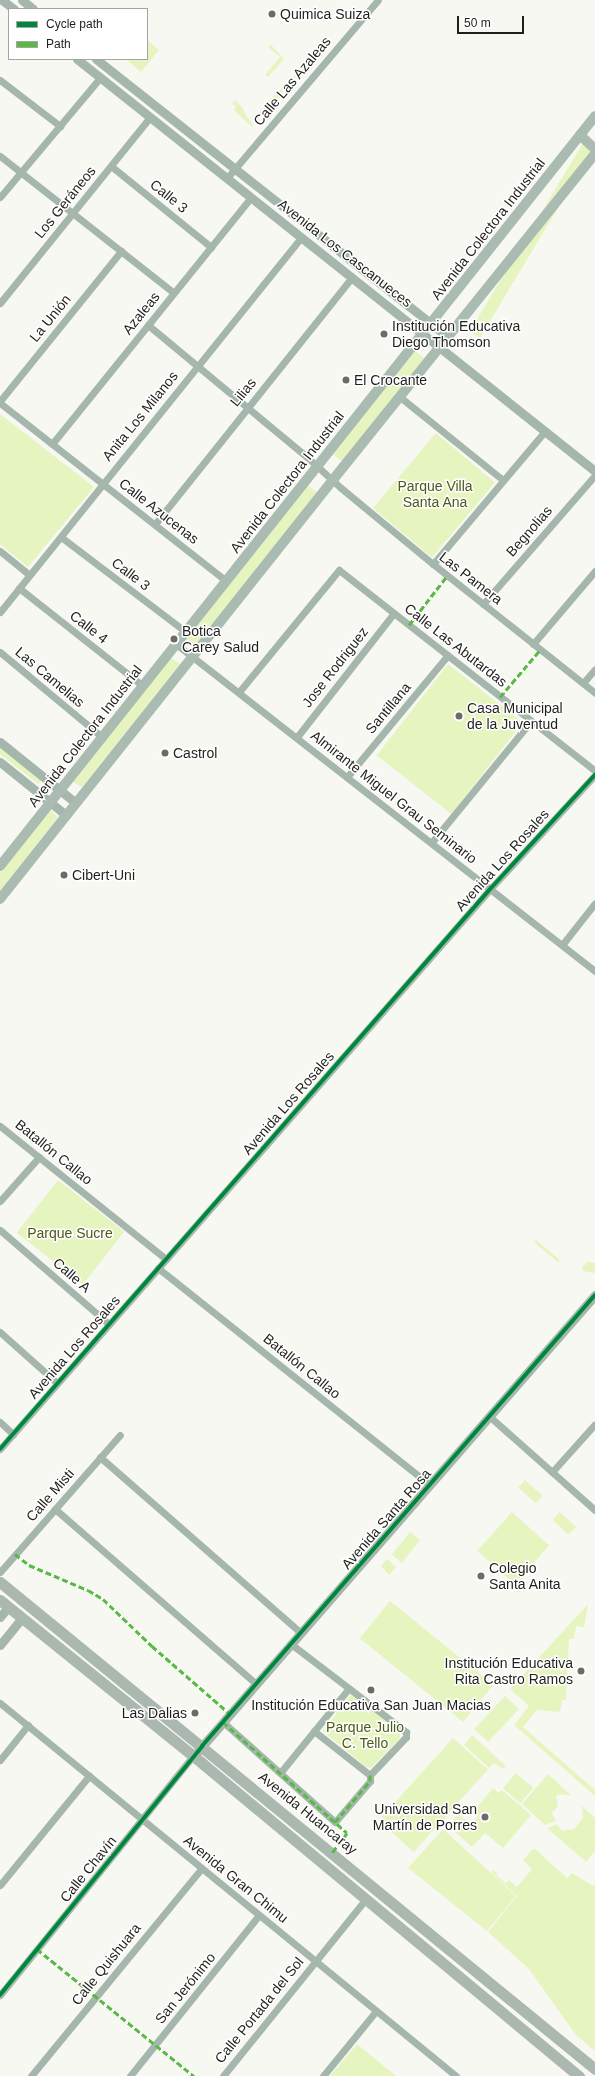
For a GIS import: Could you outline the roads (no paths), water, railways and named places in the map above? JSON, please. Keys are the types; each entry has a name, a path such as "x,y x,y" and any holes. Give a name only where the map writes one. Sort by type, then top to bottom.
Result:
{"main road":[{"name":"Avenida Colectora Industrial","path":"2,859 51,802 595,116"},
{"path":"580,135 595,149"},
{"path":"0,899 192,656 595,154"},
{"name":"Avenida Huancaray","path":"0,1582 595,2069"},
{"name":"Avenida Huancaray","path":"4,1603 193,1756 579,2076"}],"street":[{"path":"2,0 13,8"},
{"path":"22,0 32,8"},
{"name":"Calle Las Azaleas","path":"227,178 378,0"},
{"name":"Avenida Los Cascanueces","path":"78,60 595,471"},
{"name":"Avenida Los Cascanueces","path":"97,60 448,337"},
{"path":"0,197 100,78"},
{"path":"0,80 60,126"},
{"name":"Los Geráneos","path":"0,303 150,117"},
{"path":"0,156 174,293"},
{"name":"Calle 3","path":"111,166 211,247"},
{"name":"Azaleas","path":"52,444 251,197"},
{"name":"Anita Los Milanos","path":"0,612 302,237"},
{"name":"La Unión","path":"0,402 121,252"},
{"name":"Lilias","path":"156,524 352,277"},
{"name":"Las Pamera","path":"148,325 317,466 332,481 433,564 595,693"},
{"path":"400,397 503,480"},
{"name":"Calle Azucenas","path":"0,402 156,524 226,581"},
{"path":"433,564 545,431"},
{"name":"Begnolias","path":"483,604 595,475"},
{"name":"Calle 3","path":"61,536 186,632"},
{"path":"0,551 30,575"},
{"name":"Calle Las Abutardas","path":"239,692 339,570 595,771"},
{"path":"533,644 595,571"},
{"name":"Calle 4","path":"19,588 143,686"},
{"name":"Jose Rodriguez","path":"297,737 394,613"},
{"name":"Almirante Miguel Grau Seminario","path":"176,644 491,888 595,971"},
{"name":"Las Camelias","path":"0,652 102,737"},
{"name":"Santillana","path":"347,777 448,655"},
{"path":"583,683 595,669"},
{"path":"432,842 531,721"},
{"path":"0,742 76,802"},
{"path":"0,762 66,815"},
{"name":"Avenida Los Rosales","path":"0,1449 491,888 595,775"},
{"path":"562,945 595,903"},
{"name":"Batallón Callao","path":"0,1126 166,1259"},
{"path":"0,1201 38,1157"},
{"name":"Calle A","path":"0,1230 109,1324"},
{"name":"Batallón Callao","path":"158,1268 430,1485"},
{"name":"Avenida Santa Rosa","path":"193,1756 595,1295"},
{"path":"0,1332 57,1384"},
{"path":"489,1416 595,1510"},
{"path":"0,1422 13,1434"},
{"path":"552,1472 595,1424"},
{"name":"Calle Misti","path":"0,1572 120,1435"},
{"path":"100,1457 301,1633"},
{"path":"55,1508 256,1684"},
{"path":"0,1617 4,1603"},
{"path":"0,1645 22,1618"},
{"path":"223,1722 335,1822 370,1781 370,1775 393,1753 407,1734 291,1644"},
{"path":"280,1773 349,1688"},
{"name":"Avenida Gran Chimu","path":"0,1703 456,2076"},
{"path":"0,1760 28,1725"},
{"path":"314,1730 370,1775"},
{"name":"Calle Chavín","path":"0,1995 193,1756"},
{"path":"0,1884 89,1776"},
{"name":"Calle Quishuara","path":"31,2076 202,1868"},
{"name":"Calle Portada del Sol","path":"224,2076 366,1899"},
{"name":"San Jerónimo","path":"130,2076 259,1915"},
{"path":"322,2076 376,2011"}],"place":[{"name":"Quimica Suiza","path":"272,14"},
{"name":"Institución Educativa Diego Thomson","path":"384,334"},
{"name":"El Crocante","path":"346,380"},
{"name":"Botica Carey Salud","path":"174,639"},
{"name":"Casa Municipal de la Juventud","path":"459,716"},
{"name":"Castrol","path":"165,753"},
{"name":"Cibert-Uni","path":"64,875"},
{"name":"Colegio Santa Anita","path":"481,1576"},
{"name":"Institución Educativa Rita Castro Ramos","path":"581,1671"},
{"name":"Institución Educativa San Juan Macias","path":"371,1690"},
{"name":"Las Dalias","path":"195,1713"},
{"name":"Universidad San Martín de Porres","path":"485,1817"}],"park label":[{"name":"Parque Villa Santa Ana","path":"435,494"},
{"name":"Parque Sucre","path":"70,1233"},
{"name":"Parque Julio C. Tello","path":"365,1736"}]}
